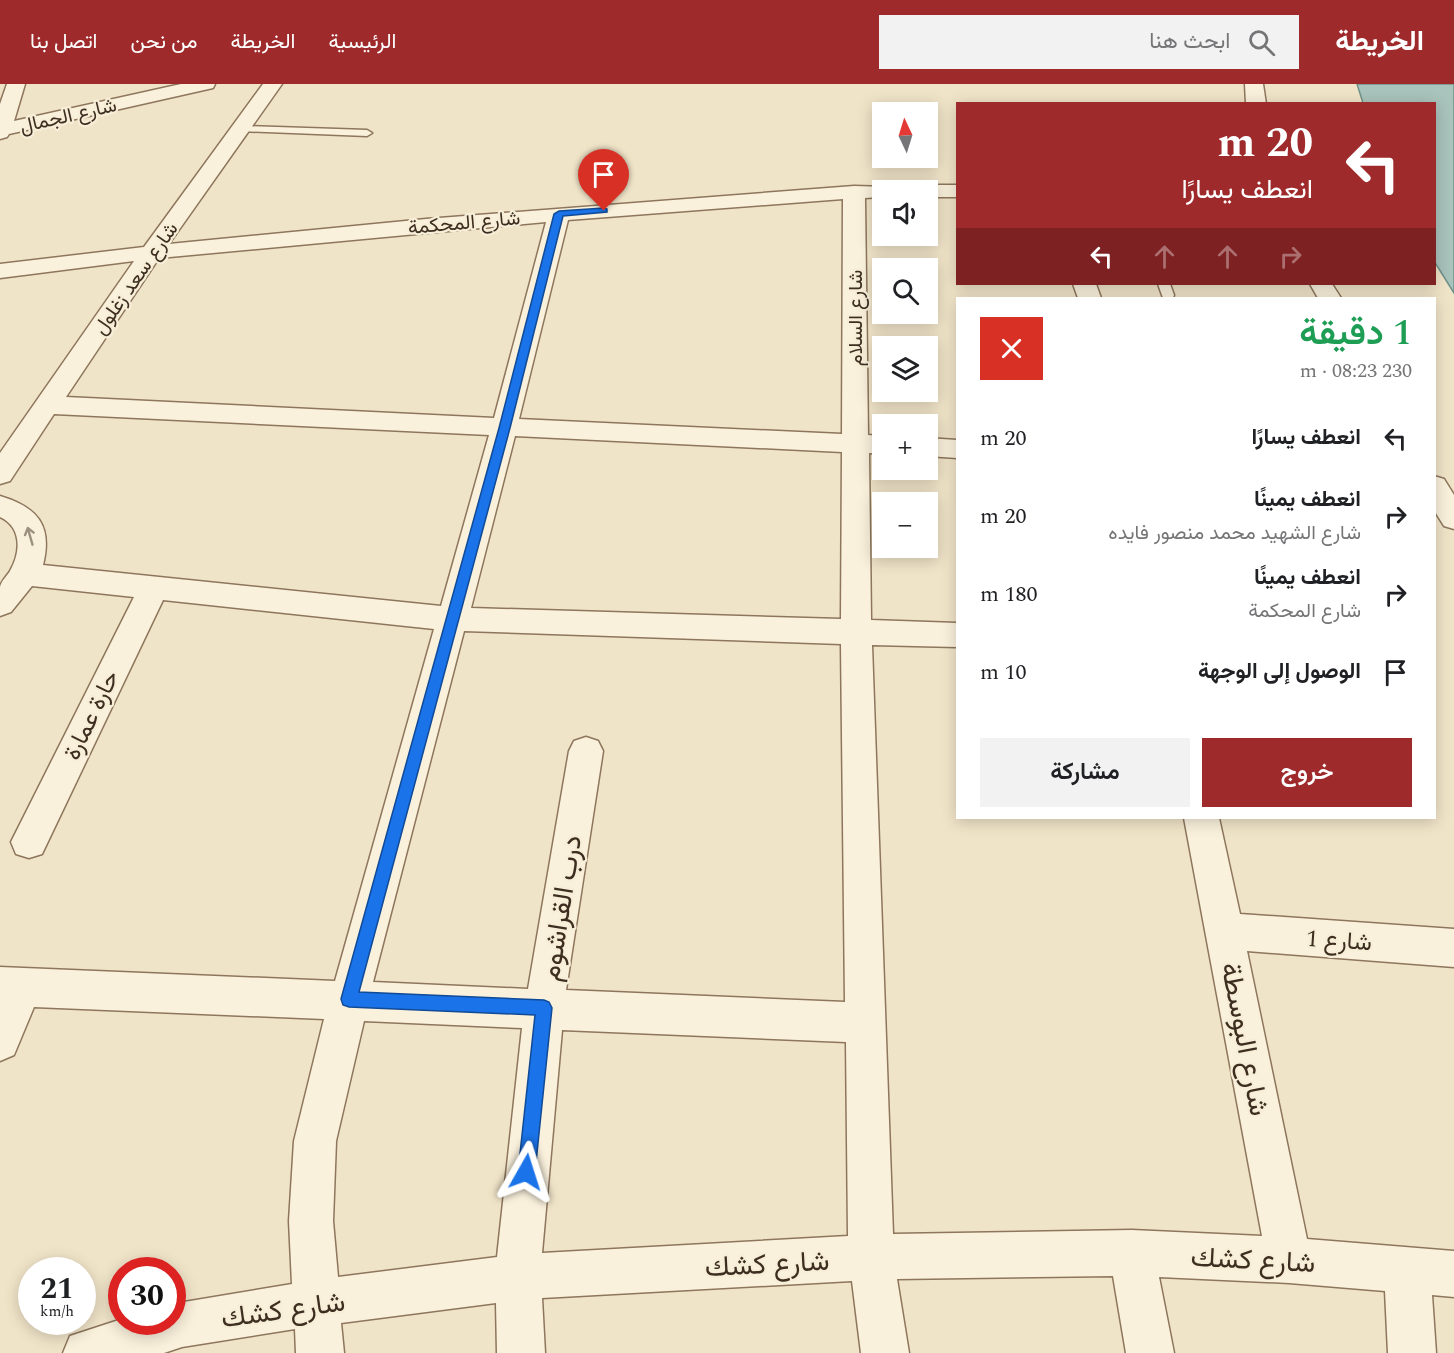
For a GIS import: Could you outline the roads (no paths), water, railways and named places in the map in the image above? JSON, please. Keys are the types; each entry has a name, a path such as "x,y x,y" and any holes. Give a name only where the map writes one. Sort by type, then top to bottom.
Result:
{"street":[{"path":"0,87 15,84 0,131"},
{"name":"شارع الجمال","path":"0,131 206,84"},
{"name":"شارع سعد زغلول","path":"0,474 153,250 243,129 273,84"},
{"path":"1254,84 1256,102"},
{"name":"شارع المحكمة","path":"0,271 153,250 559,214 872,191"},
{"path":"938,191 956,191"},
{"name":"شارع السلام","path":"854,192 869,444 856,634 872,1257 885,1353"},
{"path":"320,1353 311,1221 315,1142 349,999 504,428 559,214"},
{"path":"46,405 869,444"},
{"path":"938,448 956,449"},
{"path":"1436,489 1454,519"},
{"path":"0,506 22,518 31,533 33,552 25,574 0,604"},
{"path":"25,574 452,620 856,634 956,635"},
{"name":"حارة عمارة","path":"29,842 154,588"},
{"name":"درب القراشوم","path":"521,1353 518,1278 544,1008 586,751"},
{"name":"شارع البوسطة","path":"1202,819 1289,1260"},
{"name":"شارع 1","path":"1225,932 1454,948"},
{"path":"0,1041 11,987 349,999 866,1023"},
{"path":"1132,1252 1150,1353"},
{"name":"شارع كشك","path":"87,1353 182,1324 316,1303 518,1278 872,1257 1132,1252 1289,1260 1454,1274"},
{"path":"1407,1269 1412,1353"}],"lane":[{"path":"243,129 367,133"}],"water":[{"path":"1357,84 1454,84 1454,293 1436,264 1436,102 1363,102"}]}
